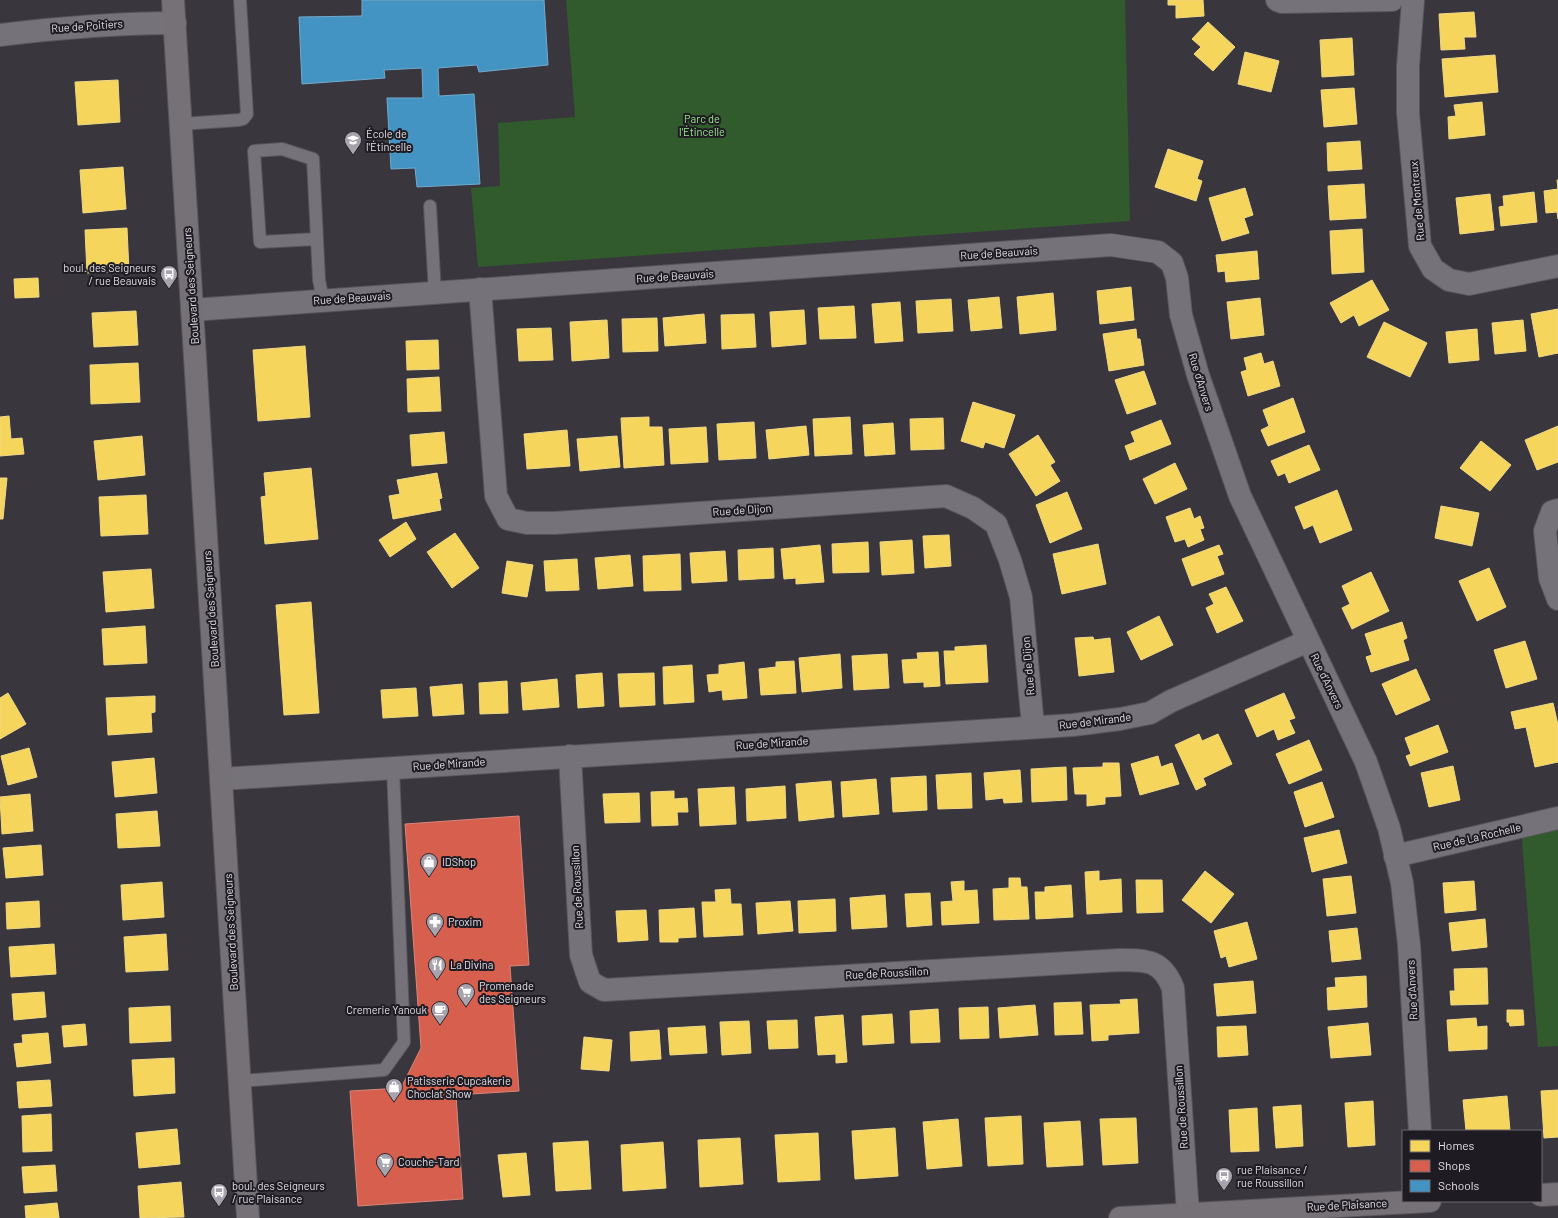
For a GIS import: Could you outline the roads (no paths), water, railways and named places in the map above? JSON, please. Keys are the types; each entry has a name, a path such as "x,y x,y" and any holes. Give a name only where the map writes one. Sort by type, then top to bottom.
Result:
{"street":[{"name":"Boulevard des Seigneurs","path":"173,0 248,1218"},
{"path":"1277,0 1282,2 1392,0"},
{"name":"Rue de Montreux","path":"1413,0 1408,66 1408,113 1420,246 1433,269 1449,280 1469,284 1558,266"},
{"name":"Rue de Poitiers","path":"0,35 59,28 175,23"},
{"name":"Rue de Beauvais","path":"192,310 1111,245 1158,252"},
{"name":"Rue d'Anvers","path":"1158,252 1172,263 1177,278 1181,315 1198,375 1240,496 1366,762 1389,828 1402,883 1409,945 1420,1130"},
{"name":"Rue de Dijon","path":"480,289 496,496 508,519 527,523 555,523 946,496 972,508 996,524 1010,560 1021,596 1033,726"},
{"path":"1558,510 1552,512 1545,532 1550,578 1558,599"},
{"name":"Rue de Mirande","path":"221,778 1104,721 1150,713 1170,701 1308,641"},
{"name":"Rue de Roussillon","path":"570,756 581,955 590,982 604,990 1120,960 1145,960 1158,965 1169,976 1173,988 1188,1214"},
{"name":"Rue de La Rochelle","path":"1395,856 1558,818"},
{"path":"1542,1195 1558,1194"},
{"name":"Rue de Plaisance","path":"1120,1218 1406,1202"}],"lane":[{"path":"181,124 239,120 243,119 247,114 240,0"},
{"path":"317,239 260,242 254,151 282,149 313,159 317,239 323,300"},
{"path":"430,206 435,292"},
{"path":"240,1081 384,1070 404,1042 393,768"}],"place":[{"name":"École de l'Étincelle","path":"353,155"},
{"name":"boul. des Seigneurs / rue Beauvais","path":"169,289"},
{"name":"IDShop","path":"429,877"},
{"name":"Proxim","path":"435,937"},
{"name":"La Divina","path":"437,980"},
{"name":"Promenade des Seigneurs","path":"466,1007"},
{"name":"Cremerie Yanouk","path":"440,1025"},
{"name":"Patisserie Cupcakerie Choclat Show","path":"394,1102"},
{"name":"Couche-Tard","path":"385,1177"},
{"name":"rue Plaisance / rue Roussillon","path":"1224,1191"},
{"name":"boul. des Seigneurs / rue Plaisance","path":"219,1207"}],"park label":[{"name":"Parc de l'Étincelle","path":"702,125"}]}
